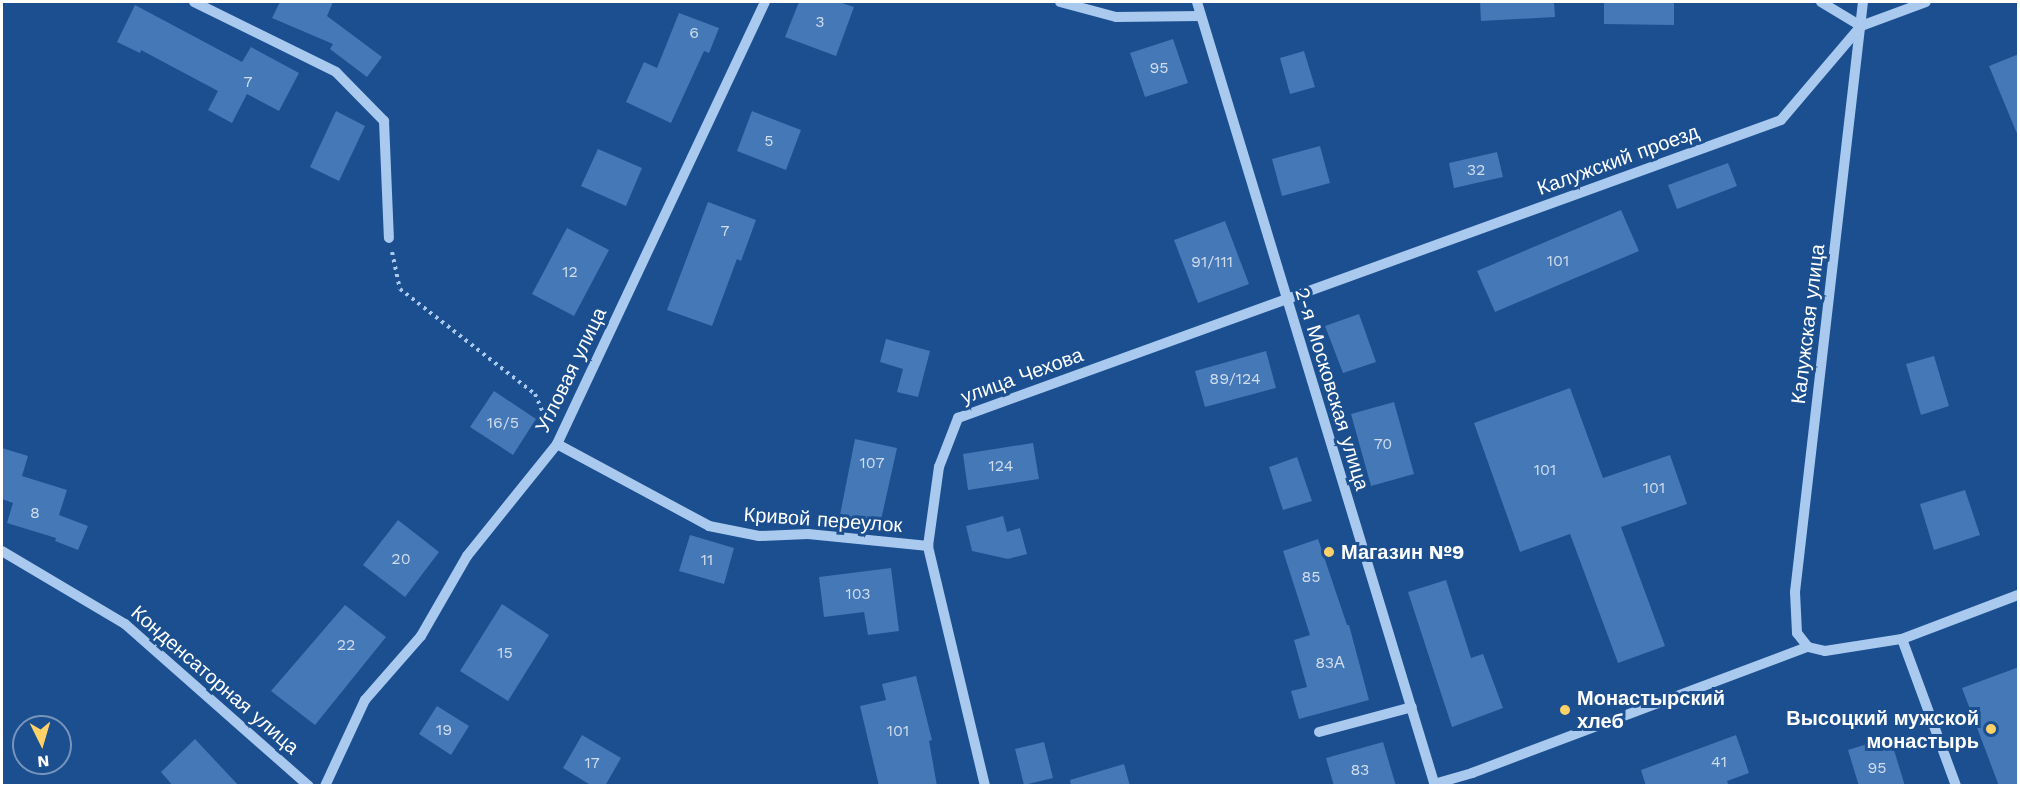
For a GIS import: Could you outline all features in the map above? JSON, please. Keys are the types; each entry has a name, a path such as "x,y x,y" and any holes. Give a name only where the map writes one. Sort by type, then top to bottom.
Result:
{"street":[{"path":"194,2 336,72 384,122 389,238"},
{"name":"Угловая улица","path":"325,786 365,700 421,636 467,556 556,444 765,2"},
{"path":"1060,2 1116,16 1201,16"},
{"name":"2-я Московская улица","path":"1197,2 1285,299 1412,707 1434,785"},
{"path":"1821,2 1861,26"},
{"name":"Калужская улица","path":"1808,647 1797,633 1795,592 1863,2"},
{"name":"Калужский проезд","path":"1285,299 1781,120 1861,26 1926,2"},
{"name":"улица Чехова","path":"986,786 928,546 939,467 958,418 1285,299"},
{"name":"Кривой переулок","path":"556,444 709,526 759,536 808,534 928,546"},
{"name":"Конденсаторная улица","path":"2,551 126,624 309,786"},
{"path":"1434,785 1472,773 1808,647 1825,651 1902,639 2019,595"},
{"path":"1902,639 1956,786"},
{"path":"1319,732 1412,707"}],"path":[{"path":"389,238 400,289 535,394 556,444"}],"building":[{"path":"280,2 333,2 327,16 382,57 367,77 330,49 333,44 272,18"},
{"path":"799,2 839,2 854,7 836,56 785,37"},
{"path":"1480,2 1554,2 1555,17 1481,21"},
{"path":"1604,2 1674,2 1674,25 1604,24"},
{"path":"135,5 242,62 251,47 299,73 279,111 247,94 232,123 208,110 218,91 141,50 140,53 117,42"},
{"path":"679,13 719,28 709,53 704,51 671,123 626,102 644,62 657,68"},
{"path":"1173,39 1188,83 1145,97 1130,53"},
{"path":"1304,51 1315,87 1290,94 1280,58"},
{"path":"2019,54 2019,136 2018,136 1989,66"},
{"path":"336,111 365,126 339,181 310,167"},
{"path":"752,111 801,130 786,170 737,151"},
{"path":"1320,146 1330,183 1282,196 1272,159"},
{"path":"598,149 642,168 626,206 581,186"},
{"path":"1497,152 1503,177 1454,188 1449,163"},
{"path":"1728,163 1737,186 1677,209 1668,185"},
{"path":"708,202 756,220 741,261 737,259 712,326 667,310"},
{"path":"1621,210 1639,251 1495,312 1477,271"},
{"path":"1225,221 1249,284 1198,303 1174,240"},
{"path":"567,228 609,250 574,316 532,294"},
{"path":"1359,314 1376,362 1343,373 1325,326"},
{"path":"886,339 930,351 918,397 897,392 903,369 880,362"},
{"path":"1266,351 1276,388 1205,407 1195,371"},
{"path":"1934,356 1949,406 1921,415 1906,364"},
{"path":"1570,388 1603,478 1670,455 1687,504 1621,527 1665,646 1618,663 1570,534 1520,552 1474,423"},
{"path":"494,391 536,419 513,455 470,427"},
{"path":"1394,402 1414,474 1371,486 1351,414"},
{"path":"855,439 897,448 879,529 839,520"},
{"path":"1033,443 1039,479 968,490 963,454"},
{"path":"2,448 28,456 22,476 67,490 59,515 88,526 78,550 55,541 56,538 7,523 13,503 2,499"},
{"path":"1297,457 1312,501 1283,510 1269,467"},
{"path":"1965,490 1980,535 1934,550 1920,504"},
{"path":"1003,516 1007,532 1020,528 1027,554 1008,559 972,551 966,526"},
{"path":"398,520 439,552 405,597 363,565"},
{"path":"690,535 734,548 724,584 679,571"},
{"path":"1318,539 1347,625 1349,625 1369,700 1299,719 1291,691 1307,687 1294,640 1310,635 1283,551"},
{"path":"891,568 899,631 868,635 864,612 824,617 819,577"},
{"path":"1446,580 1471,658 1483,654 1503,708 1452,727 1408,592"},
{"path":"502,604 549,635 508,701 460,671"},
{"path":"345,605 386,637 315,725 271,691"},
{"path":"2019,667 2019,786 1999,786 1962,688"},
{"path":"916,676 932,740 929,741 937,786 879,786 860,706 886,700 882,684"},
{"path":"437,706 469,726 451,755 419,734"},
{"path":"582,735 621,758 605,786 592,786 563,768"},
{"path":"1736,735 1749,773 1727,781 1729,786 1646,786 1641,770"},
{"path":"1890,737 1905,786 1859,786 1848,750"},
{"path":"195,739 239,786 173,786 161,772"},
{"path":"1044,742 1053,778 1024,785 1015,749"},
{"path":"1383,742 1396,786 1334,786 1326,758"},
{"path":"1124,764 1130,786 1071,786 1070,780"}],"place":[{"name":"Магазин №9","path":"1329,552"},
{"name":"Монастырский хлеб","path":"1565,710"},
{"name":"Высоцкий мужской монастырь","path":"1991,729"}]}
